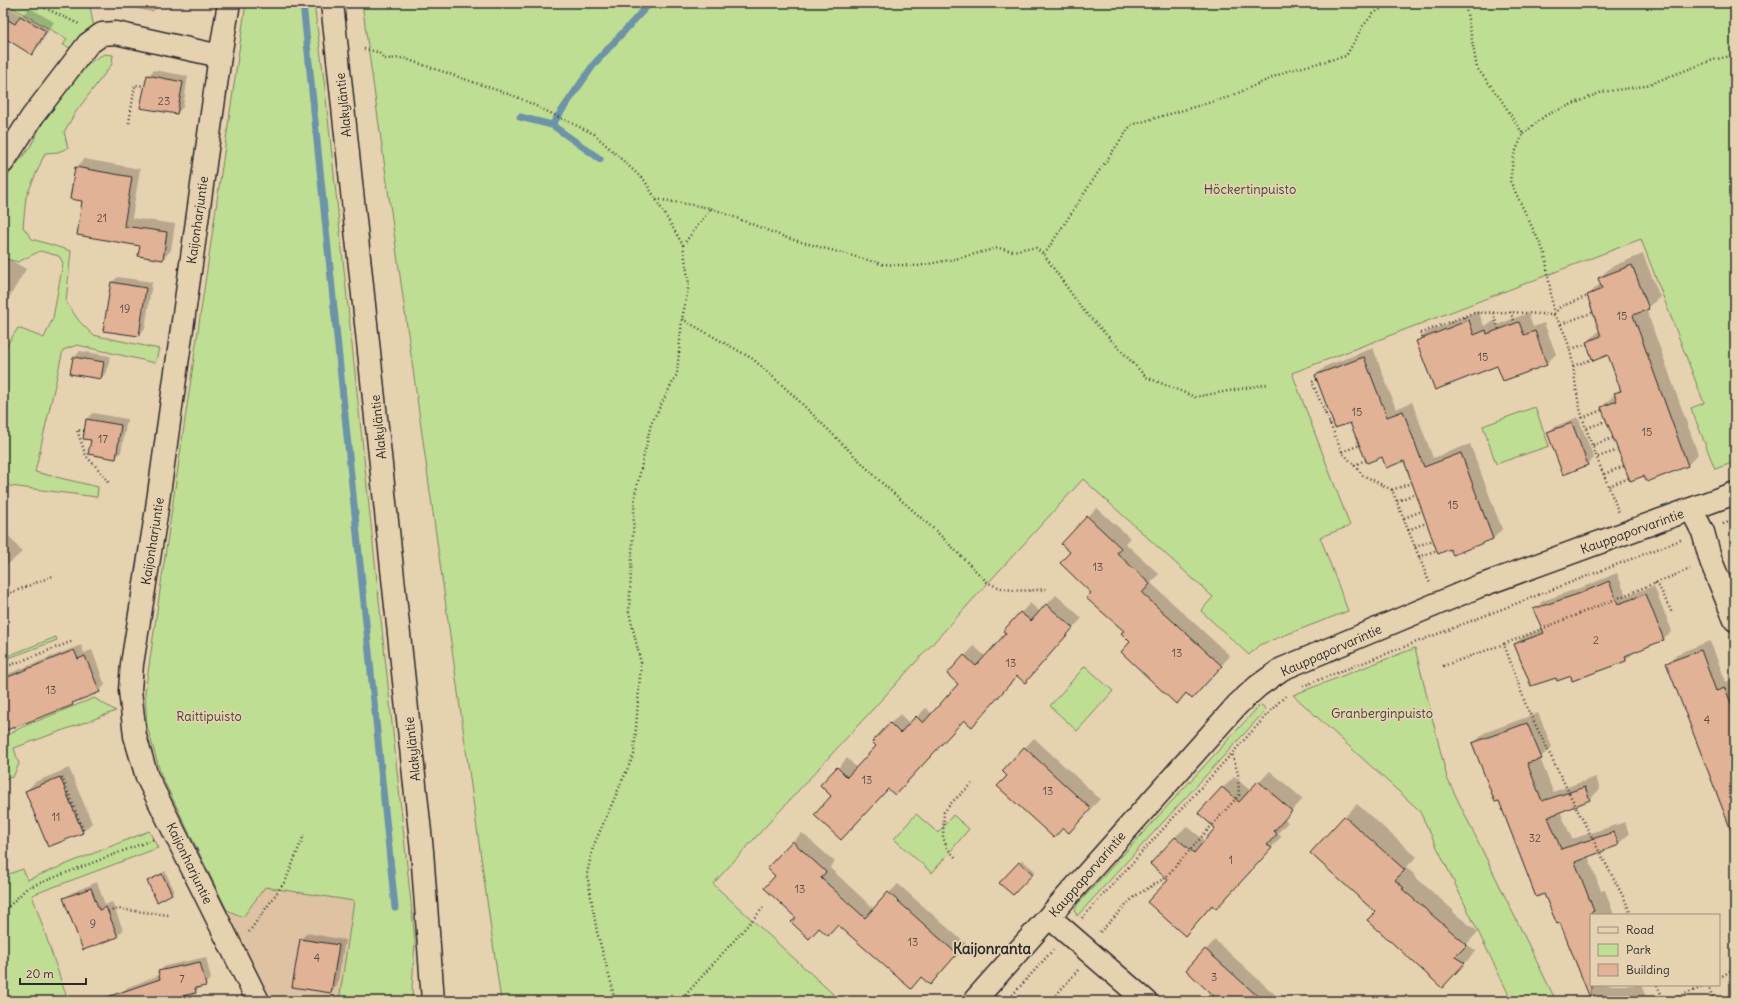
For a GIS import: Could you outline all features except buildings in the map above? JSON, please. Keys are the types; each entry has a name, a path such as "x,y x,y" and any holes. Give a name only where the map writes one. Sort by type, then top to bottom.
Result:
{"street":[{"name":"Kaijonharjuntie","path":"229,3 220,56 156,515 132,664 130,690 135,736 147,777 258,1001"},
{"name":"Alakyläntie","path":"332,3 337,38 422,851 433,1001"},
{"path":"3,162 32,117 70,66 88,44 102,34 116,33 220,56"},
{"name":"Kauppaporvarintie","path":"974,1001 1238,704 1258,686 1282,670 1437,604 1735,493"},
{"path":"1691,509 1703,532 1711,561 1735,620"},
{"name":"Alakyläntie","path":"422,851 448,1001"},
{"path":"1049,917 1146,1001"}],"path":[{"path":"34,3 102,34"},
{"path":"1044,255 1131,125 1229,96 1287,71 1346,56 1363,26 1374,13 1390,3"},
{"path":"1465,3 1478,68 1500,98 1523,134"},
{"path":"364,49 378,52 385,59 402,58 517,97 594,134 645,181 683,245 689,284 682,319 677,374 651,424 635,495 629,612 641,663 634,754 592,847 587,874 597,932 612,986 614,1001"},
{"path":"1627,532 1582,418 1571,349 1554,314 1545,254 1510,181 1514,155 1523,134 1546,115 1602,92 1644,86 1713,60 1735,55"},
{"path":"129,123 135,84 145,86"},
{"path":"656,199 711,208 787,238 882,264 918,266 955,259 998,248 1013,251 1036,248 1044,255 1083,310 1146,377 1195,397 1268,384"},
{"path":"683,245 711,208"},
{"path":"1554,314 1560,307 1588,296"},
{"path":"1422,337 1421,333 1473,313 1510,312 1554,314"},
{"path":"1510,312 1515,324"},
{"path":"1560,324 1594,312"},
{"path":"1494,313 1499,330"},
{"path":"1464,317 1466,321"},
{"path":"682,319 753,359 793,395 882,483 937,532 987,582 996,588 1017,591 1047,589"},
{"path":"1451,322 1452,326"},
{"path":"1571,349 1587,344"},
{"path":"1573,366 1593,359"},
{"path":"1317,380 1312,382 1342,452 1363,475 1392,490 1437,604"},
{"path":"1582,418 1602,410"},
{"path":"1325,414 1330,412"},
{"path":"1586,428 1606,421"},
{"path":"1329,424 1333,422"},
{"path":"84,431 77,430 86,456 103,474 109,484"},
{"path":"1593,445 1613,438"},
{"path":"1342,452 1360,445"},
{"path":"1598,457 1618,450"},
{"path":"1354,465 1366,460"},
{"path":"1604,474 1624,466"},
{"path":"1609,486 1629,478"},
{"path":"1392,490 1411,483"},
{"path":"1397,501 1415,494"},
{"path":"1404,518 1422,511"},
{"path":"1299,688 1735,520"},
{"path":"1408,530 1426,522"},
{"path":"1415,547 1433,540"},
{"path":"1419,557 1437,550"},
{"path":"1443,666 1504,644 1711,561"},
{"path":"3,596 53,576"},
{"path":"1655,583 1661,590 1672,613"},
{"path":"3,668 73,641"},
{"path":"1504,644 1528,708 1579,813 1626,902 1631,914"},
{"path":"3,656 7,667"},
{"path":"1006,1001 1277,704 1292,691"},
{"path":"1051,1001 1089,951 1135,896 1165,878 1239,795 1238,774 1232,753"},
{"path":"62,777 84,832"},
{"path":"955,857 946,848 943,837 944,812 952,802 972,784"},
{"path":"3,912 27,888 174,832"},
{"path":"234,952 286,880 304,835"},
{"path":"680,1001 763,908"},
{"path":"108,912 118,910 169,915"},
{"path":"1720,977 1735,968"},
{"path":"1658,986 1664,1001"},
{"path":"1667,1001 1705,986"},
{"path":"1708,986 1714,1001"},
{"path":"193,994 194,999 197,1001"}],"shaded area":[{"path":"265,887 354,901 339,1001 270,1001 225,912 227,910 243,917"}],"green space":[{"path":"4,3 74,3 90,6 94,29 71,48 63,45 67,39"},
{"name":"Raittipuisto","path":"246,3 314,3 324,80 415,941 412,989 413,1001 339,1001 354,901 265,887 243,917 227,910 161,775 147,726 145,693"},
{"name":"Höckertinpuisto","path":"362,3 1735,3 1735,462 1715,469 1691,408 1704,403 1641,239 1292,373 1350,526 1320,537 1348,611 1259,645 1249,655 1201,611 1213,597 1083,479 713,884 833,994 826,1001 501,1001"},
{"path":"104,54 113,55 112,64 75,113 64,132 68,148 58,152 45,153 26,197 23,227 32,239 71,251 66,302 79,321 93,335 159,349 155,363 77,345 63,350 35,472 98,487 97,497 10,486 3,480 3,351 18,328 44,338 53,318 63,263 59,256 40,251 18,262 3,258 3,182 30,147 57,96 87,64"},
{"path":"1535,407 1549,446 1496,464 1483,426"},
{"path":"56,637 57,640 6,659 5,657"},
{"name":"Granberginpuisto","path":"1415,648 1447,778 1556,1001 1512,1001 1419,810 1293,695"},
{"path":"1085,666 1113,691 1077,731 1050,706"},
{"path":"94,698 116,711 14,748 19,764 13,777 3,779 3,738 22,727"},
{"path":"1260,705 1265,709 1264,712 1077,916 1075,911 1077,905"},
{"path":"916,814 938,833 953,815 969,829 932,873 894,839"},
{"path":"149,831 158,848 32,895 68,1001 3,1001 3,876 23,869 27,880"}],"waterway":[{"path":"303,3 395,908"},
{"path":"552,125 594,64 650,3"},
{"path":"520,117 552,125 600,159"}],"district":[{"name":"Kaijonranta","path":"992,949"}]}
